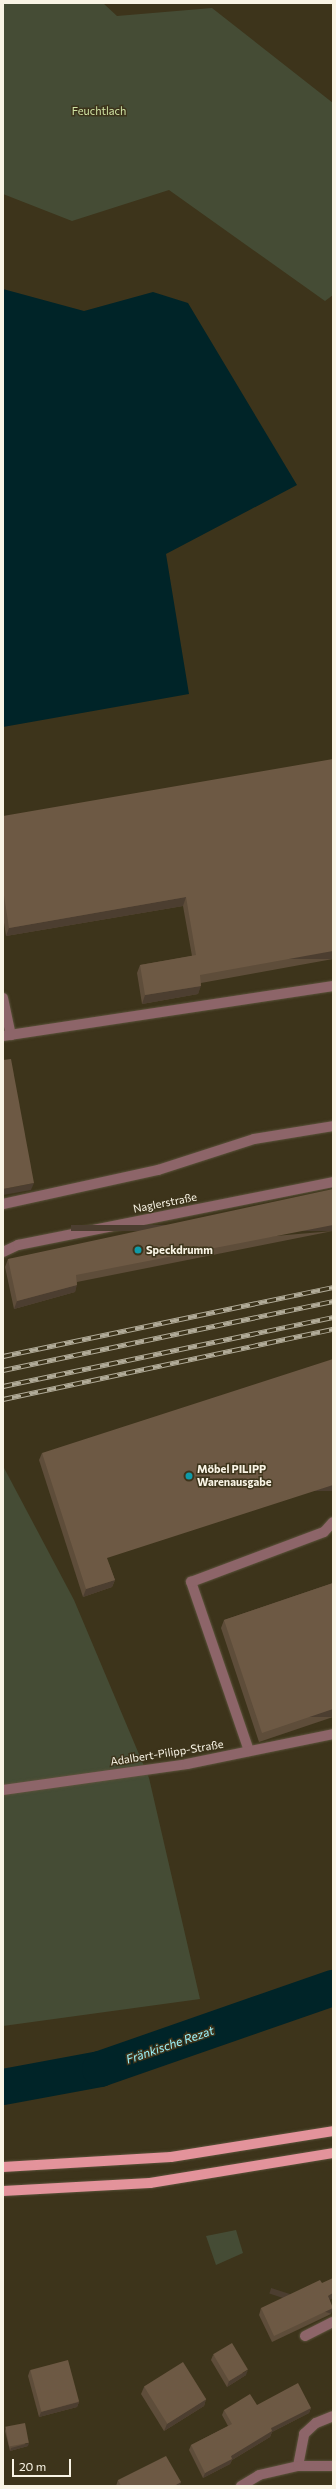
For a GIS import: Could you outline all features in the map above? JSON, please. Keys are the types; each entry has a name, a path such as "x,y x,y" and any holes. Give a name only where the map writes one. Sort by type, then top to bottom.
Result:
{"main road":[{"path":"3,2168 171,2156 333,2131"},
{"path":"3,2191 150,2183 333,2153"}],"street":[{"path":"3,998 7,1036 333,986"},
{"path":"3,1204 158,1170 254,1139 333,1126"},
{"name":"Naglerstraße","path":"3,1252 18,1245 333,1182"},
{"path":"249,1751 191,1582 324,1532 333,1522"},
{"name":"Adalbert-Pilipp-Straße","path":"3,1790 187,1764 333,1734"},
{"path":"305,2336 333,2322"},
{"path":"298,2466 304,2434 316,2423 333,2416"},
{"path":"242,2486 259,2475 298,2466 333,2466"}],"green space":[{"name":"Feuchtlach","path":"3,3 103,3 117,16 212,8 333,103 333,295 325,301 169,190 72,221 3,194"},
{"path":"3,1466 74,1600 149,1778 200,1999 3,2026"},
{"path":"236,2230 243,2253 216,2265 206,2236"}],"water":[{"path":"3,289 84,311 153,292 188,303 297,485 166,554 189,694 3,727"}],"building":[{"path":"333,759 333,951 200,975 201,986 145,995 140,965 196,955 186,897 9,928 3,889 3,816"},
{"path":"11,1059 34,1183 3,1189 3,1060"},
{"path":"333,1189 333,1225 76,1275 77,1285 17,1301 8,1259"},
{"name":"Möbel PILIPP Warenausgabe","path":"333,1359 333,1485 107,1558 115,1580 86,1589 42,1453"},
{"path":"333,1583 333,1709 262,1733 224,1620"},
{"path":"333,2278 333,2293 328,2296 333,2308 274,2336 261,2308 320,2280 322,2283"},
{"path":"232,2343 248,2370 229,2381 213,2354"},
{"path":"68,2360 79,2402 41,2412 30,2370"},
{"path":"183,2362 206,2399 167,2424 144,2386"},
{"path":"298,2383 311,2408 271,2428 272,2431 231,2456 232,2459 205,2473 191,2445 232,2424 224,2410 250,2394 257,2405"},
{"path":"25,2423 29,2443 9,2446 5,2427"},
{"path":"166,2456 181,2482 174,2486 121,2486 118,2480"}],"waterway":[{"name":"Fränkische Rezat","path":"3,2087 100,2069 333,1988"}],"railway":[{"path":"3,1356 333,1287"},
{"path":"3,1370 333,1301"},
{"path":"3,1386 333,1317"},
{"path":"3,1399 333,1329"}],"place":[{"name":"Speckdrumm","path":"138,1250"},
{"name":"Möbel PILIPP Warenausgabe","path":"189,1476"}]}
